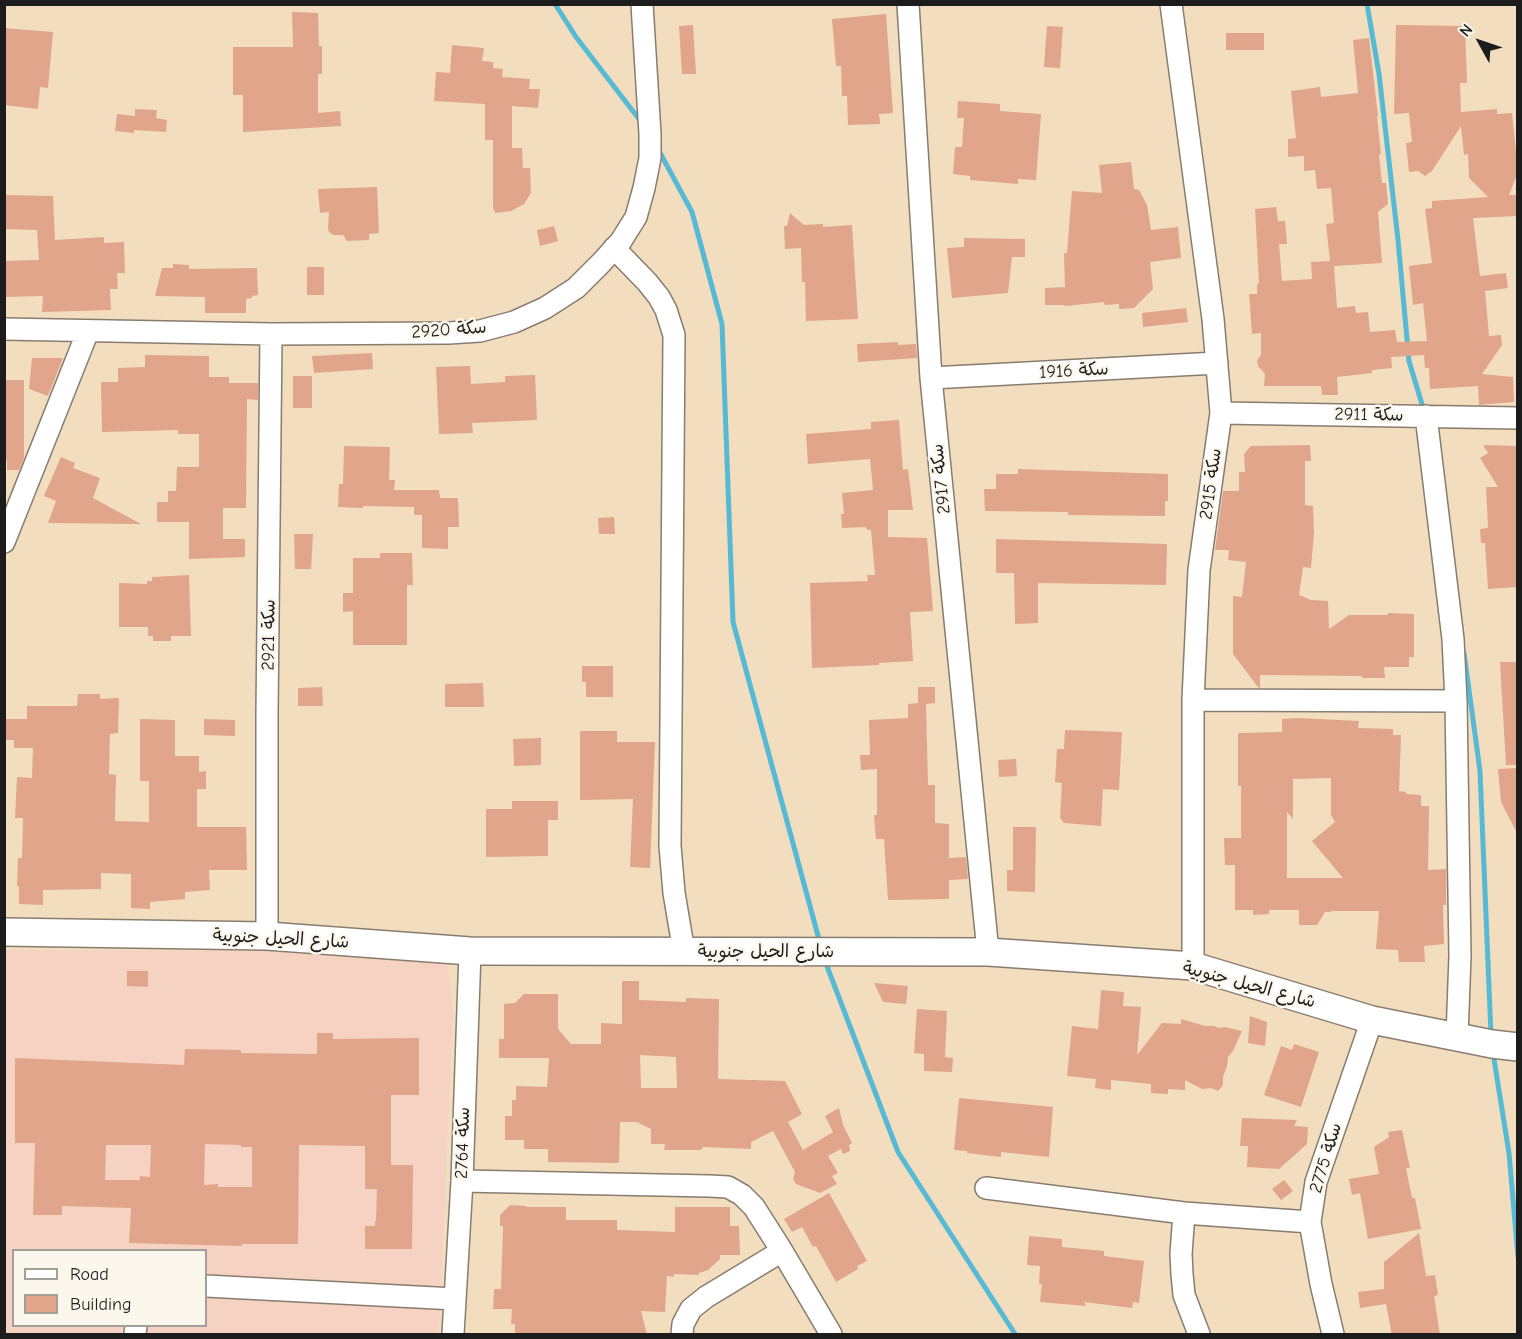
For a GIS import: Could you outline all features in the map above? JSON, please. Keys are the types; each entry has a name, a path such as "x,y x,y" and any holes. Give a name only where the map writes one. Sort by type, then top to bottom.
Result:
{"street":[{"name":"سكة 2920","path":"4,329 272,334 449,333 480,331 514,322 545,308 576,288 621,241 636,216 650,158 642,4"},
{"name":"سكة 2917","path":"908,4 931,378 988,952"},
{"name":"سكة 2915","path":"1171,4 1213,319 1221,412 1199,570 1193,700 1193,966"},
{"path":"614,248 659,297 674,335 670,846 674,893 684,952"},
{"path":"5,539 88,331"},
{"name":"سكة 2921","path":"267,936 267,714 272,334"},
{"name":"سكة 1916","path":"931,378 1217,363"},
{"name":"سكة 2911","path":"1221,412 1518,418"},
{"path":"1425,416 1453,639 1460,957 1457,1037"},
{"path":"1193,700 1456,701"},
{"name":"شارع الحيل جنوبية","path":"4,932 267,936 470,951 988,952 1193,966 1372,1020 1518,1047"},
{"name":"سكة 2764","path":"453,1335 462,1181 470,951"},
{"name":"سكة 2775","path":"1333,1335 1310,1222 1316,1182 1372,1020"},
{"path":"462,1181 728,1187 742,1195 754,1207 831,1335"},
{"path":"986,1188 1184,1213 1310,1222"},
{"path":"1184,1213 1182,1274 1184,1295 1199,1335"},
{"path":"682,1335 683,1323 691,1309 706,1297 782,1251"},
{"path":"207,1286 455,1299"}],"shaded area":[{"path":"5,950 272,951 447,962 453,1011 439,1334 5,1334"}],"building":[{"path":"292,12 318,13 319,46 322,46 322,74 318,74 318,113 340,111 341,126 243,132 243,95 233,95 233,47 293,47"},
{"path":"886,14 893,113 879,114 880,124 848,125 847,96 842,96 841,66 836,66 832,19"},
{"path":"693,25 696,74 682,74 679,26"},
{"path":"1396,25 1465,26 1467,83 1460,83 1461,112 1497,109 1497,114 1512,113 1518,172 1509,195 1518,195 1518,216 1473,218 1480,276 1506,273 1508,288 1485,291 1489,336 1501,335 1502,345 1482,374 1513,377 1514,402 1479,405 1478,386 1430,389 1429,368 1425,368 1424,355 1391,357 1392,368 1337,377 1338,395 1322,395 1321,386 1264,386 1265,374 1258,366 1257,360 1261,355 1261,333 1252,334 1249,294 1257,294 1259,283 1255,209 1276,207 1278,221 1285,221 1287,244 1279,244 1282,281 1312,279 1311,262 1330,261 1326,224 1334,223 1331,188 1317,189 1315,170 1304,171 1304,156 1288,157 1288,139 1296,138 1291,91 1320,87 1321,97 1358,93 1353,40 1369,38 1378,116 1382,183 1386,183 1388,204 1378,212 1382,263 1334,266 1337,308 1355,306 1356,313 1368,312 1370,332 1395,330 1397,342 1427,341 1423,303 1413,305 1409,266 1432,263 1425,209 1432,208 1432,201 1488,197 1469,178 1468,154 1464,155 1461,126 1432,171 1425,176 1418,171 1409,172 1406,143 1412,142 1409,113 1394,114"},
{"path":"1047,26 1063,27 1060,68 1044,67"},
{"path":"4,28 53,32 48,88 40,87 38,109 4,105"},
{"path":"1226,33 1264,33 1264,50 1226,50"},
{"path":"452,45 484,48 482,61 493,62 493,68 503,69 502,77 530,79 529,89 540,89 538,108 512,106 512,148 522,148 523,168 530,168 531,193 524,204 511,211 495,213 493,207 493,140 485,140 485,104 434,101 436,72 450,73"},
{"path":"958,101 1000,104 1000,111 1041,114 1036,180 1018,179 1018,184 970,180 970,176 953,174 955,147 962,147 964,118 957,118"},
{"path":"135,109 157,110 156,118 167,120 166,132 115,131 117,114 135,116"},
{"path":"1131,162 1134,189 1139,190 1147,205 1151,230 1178,227 1181,258 1150,262 1153,289 1134,308 1119,309 1119,304 1105,305 1104,302 1065,306 1045,305 1045,288 1065,287 1064,253 1067,253 1072,191 1102,193 1099,165"},
{"path":"377,187 379,233 369,234 369,240 347,241 343,235 333,235 329,232 329,212 320,213 318,189"},
{"path":"4,195 53,196 55,240 104,237 104,243 124,242 125,273 117,273 118,289 110,289 111,310 42,312 43,296 4,297 4,261 39,260 37,230 4,229"},
{"path":"790,213 804,225 823,224 823,227 852,225 858,319 806,321 801,248 785,249 784,226 787,226"},
{"path":"554,226 558,241 540,246 537,230"},
{"path":"964,238 1025,239 1025,257 1012,257 1008,293 952,298 947,248 964,247"},
{"path":"173,264 189,265 189,269 257,268 258,295 246,299 246,313 205,313 205,297 155,296 162,268 173,268"},
{"path":"307,267 324,267 324,295 307,295"},
{"path":"1186,308 1188,322 1143,327 1142,313"},
{"path":"898,342 898,345 916,344 917,358 858,362 857,344"},
{"path":"372,353 373,369 314,373 312,356"},
{"path":"145,355 209,356 209,377 229,377 229,383 258,383 258,400 247,399 246,508 223,508 223,539 245,539 245,557 189,559 189,522 157,522 157,502 168,502 168,491 176,491 177,467 199,467 199,434 178,434 178,430 102,432 101,382 118,382 118,368 145,367"},
{"path":"32,358 63,358 48,396 29,389"},
{"path":"470,366 471,384 505,382 505,376 535,375 537,420 472,423 473,433 439,434 436,367"},
{"path":"293,376 312,376 312,408 293,408"},
{"path":"4,380 24,380 24,458 19,470 7,470 7,460 4,460"},
{"path":"899,420 903,470 908,469 913,510 888,510 888,537 927,538 933,611 910,612 913,661 812,668 810,583 868,581 867,575 875,575 871,530 867,530 866,527 842,528 841,514 844,514 842,493 873,490 870,459 808,464 806,434 871,429 871,422"},
{"path":"1310,445 1311,461 1305,461 1305,505 1313,506 1314,533 1311,568 1303,567 1299,595 1311,600 1328,601 1329,629 1349,615 1414,614 1414,657 1409,657 1409,667 1384,667 1385,678 1260,675 1260,688 1233,654 1233,596 1242,597 1246,562 1228,560 1229,550 1215,550 1223,491 1239,491 1239,472 1245,472 1244,454 1251,446"},
{"path":"1483,445 1518,446 1518,587 1488,589 1485,543 1481,543 1480,529 1488,528 1486,487 1498,487 1480,458 1488,453"},
{"path":"344,446 390,447 389,480 395,480 394,490 439,490 440,498 458,498 459,527 448,527 448,549 422,548 422,515 414,515 414,507 338,507 339,484 343,484"},
{"path":"61,457 75,463 73,468 100,478 93,498 141,524 48,523 56,501 44,496"},
{"path":"1018,469 1168,474 1168,501 1165,501 1165,516 985,511 984,489 996,489 996,474 1018,474"},
{"path":"614,517 615,534 599,534 598,518"},
{"path":"294,534 313,534 311,569 295,569"},
{"path":"996,539 1167,544 1166,585 1038,583 1038,623 1015,624 1014,573 996,573"},
{"path":"380,553 412,553 413,585 407,585 407,645 353,645 353,611 343,612 343,593 353,593 353,558 380,558"},
{"path":"189,575 191,636 171,636 171,641 153,641 153,636 148,636 148,627 119,627 119,583 147,584 147,581 152,581 152,577"},
{"path":"1500,662 1518,662 1518,765 1506,765"},
{"path":"582,666 613,666 613,697 586,697 586,682 582,682"},
{"path":"483,683 484,707 445,707 445,684"},
{"path":"322,687 323,706 298,706 298,688"},
{"path":"918,687 935,687 935,703 926,704 928,785 935,785 935,823 949,824 949,858 966,857 968,879 949,880 949,899 888,900 884,839 876,839 874,815 877,815 877,769 861,770 860,755 870,755 869,720 908,718 908,704 918,703"},
{"path":"78,694 100,694 100,699 119,698 118,733 110,734 109,774 116,775 115,821 149,822 149,781 140,781 140,719 175,720 175,756 199,756 199,772 206,771 206,789 197,789 197,827 246,827 247,870 209,870 210,890 185,892 185,899 150,902 150,909 131,908 131,874 101,873 101,889 43,890 43,905 19,904 18,858 22,858 23,818 15,818 17,777 32,778 33,748 14,748 14,740 4,740 4,719 27,719 27,706 77,706"},
{"path":"204,719 235,720 235,736 204,735"},
{"path":"1282,719 1359,721 1358,728 1393,729 1393,735 1401,735 1399,791 1421,795 1421,806 1429,806 1428,870 1446,869 1446,905 1443,905 1444,944 1424,946 1425,962 1399,962 1398,950 1376,949 1379,911 1325,912 1317,925 1299,925 1299,910 1269,910 1269,914 1253,915 1253,910 1235,910 1235,865 1225,865 1224,838 1241,838 1238,733 1282,732","holes":["1331,778 1331,815 1335,822 1312,841 1343,878 1287,878 1287,812 1293,819 1293,779"]},
{"path":"1065,730 1122,732 1119,790 1103,789 1101,826 1064,823 1060,818 1062,783 1055,782 1057,749 1064,749"},
{"path":"580,731 617,731 617,742 655,742 650,868 630,867 633,799 580,800"},
{"path":"541,738 541,765 514,766 513,739"},
{"path":"1016,759 1017,776 999,777 998,760"},
{"path":"1518,768 1518,835 1501,802 1498,769"},
{"path":"512,801 558,801 558,820 548,820 548,856 486,857 486,809 512,809"},
{"path":"1013,827 1036,827 1035,892 1007,891 1007,870 1013,870"},
{"path":"127,971 148,971 148,987 127,986"},
{"path":"622,981 639,981 639,1000 686,1002 686,998 719,999 718,1079 785,1081 802,1114 788,1122 803,1150 833,1132 825,1116 839,1108 843,1125 852,1143 849,1145 850,1151 843,1154 841,1149 828,1156 838,1173 832,1176 837,1184 820,1193 796,1184 793,1179 795,1172 773,1131 751,1142 751,1149 703,1147 701,1150 664,1150 665,1144 651,1144 651,1129 637,1122 620,1122 619,1163 548,1162 548,1149 524,1149 524,1140 505,1140 505,1116 512,1116 512,1100 516,1100 516,1086 547,1087 549,1058 499,1058 499,1039 504,1039 504,1004 515,1003 524,994 558,994 558,1029 571,1044 601,1044 601,1023 622,1024","holes":["640,1055 676,1057 677,1088 641,1088"]},
{"path":"874,983 908,986 906,1004 883,1002"},
{"path":"1101,990 1124,992 1123,1006 1141,1007 1137,1055 1162,1023 1181,1024 1181,1019 1205,1026 1242,1031 1228,1057 1223,1085 1218,1091 1211,1088 1202,1089 1185,1080 1185,1090 1168,1089 1168,1094 1151,1093 1151,1084 1111,1080 1111,1090 1095,1088 1096,1079 1067,1076 1072,1026 1098,1029"},
{"path":"917,1009 947,1011 945,1057 953,1058 952,1072 924,1071 924,1054 914,1053"},
{"path":"1250,1016 1267,1022 1265,1046 1248,1043"},
{"path":"317,1033 333,1033 333,1039 419,1038 419,1095 391,1095 391,1165 413,1165 412,1249 365,1249 365,1226 375,1226 376,1221 377,1189 365,1189 365,1146 299,1145 298,1244 242,1244 242,1246 129,1243 131,1208 62,1206 62,1215 33,1215 35,1143 15,1143 15,1058 184,1065 185,1049 241,1050 241,1053 317,1054","holes":["205,1144 252,1147 252,1187 204,1185","106,1145 151,1145 150,1177 140,1176 140,1180 105,1180"]},
{"path":"1294,1044 1319,1052 1301,1107 1264,1095 1281,1046 1292,1050"},
{"path":"959,1098 1053,1107 1049,1157 1001,1152 1001,1157 954,1150"},
{"path":"1242,1118 1297,1120 1294,1126 1308,1127 1307,1144 1279,1169 1247,1167 1248,1146 1240,1146"},
{"path":"1402,1130 1410,1168 1406,1168 1421,1229 1368,1239 1360,1193 1352,1195 1349,1179 1379,1174 1374,1147 1389,1137 1388,1132"},
{"path":"1284,1180 1293,1191 1281,1200 1272,1189"},
{"path":"829,1193 867,1261 836,1282 816,1246 813,1247 802,1227 792,1232 784,1219"},
{"path":"510,1205 566,1207 566,1220 617,1220 617,1230 675,1232 675,1207 730,1207 730,1226 739,1226 740,1255 720,1255 720,1259 699,1275 667,1276 665,1312 641,1311 647,1335 515,1335 515,1324 511,1324 512,1309 493,1309 494,1289 501,1289 503,1226 500,1226 500,1215"},
{"path":"1419,1233 1426,1276 1435,1275 1438,1295 1434,1296 1440,1335 1392,1335 1386,1304 1360,1308 1358,1292 1384,1289 1384,1262"},
{"path":"1029,1236 1062,1239 1062,1247 1104,1251 1104,1256 1144,1261 1139,1303 1133,1302 1132,1308 1084,1302 1086,1306 1040,1302 1042,1284 1039,1284 1040,1266 1027,1265"}],"waterway":[{"path":"555,4 576,37 642,123"},
{"path":"1367,4 1379,74 1409,361 1424,411"},
{"path":"658,149 692,212 722,324 733,622 820,943"},
{"path":"1464,653 1480,771 1491,1035"},
{"path":"825,961 898,1152 1015,1334"},
{"path":"1493,1053 1509,1153 1518,1257"}]}
